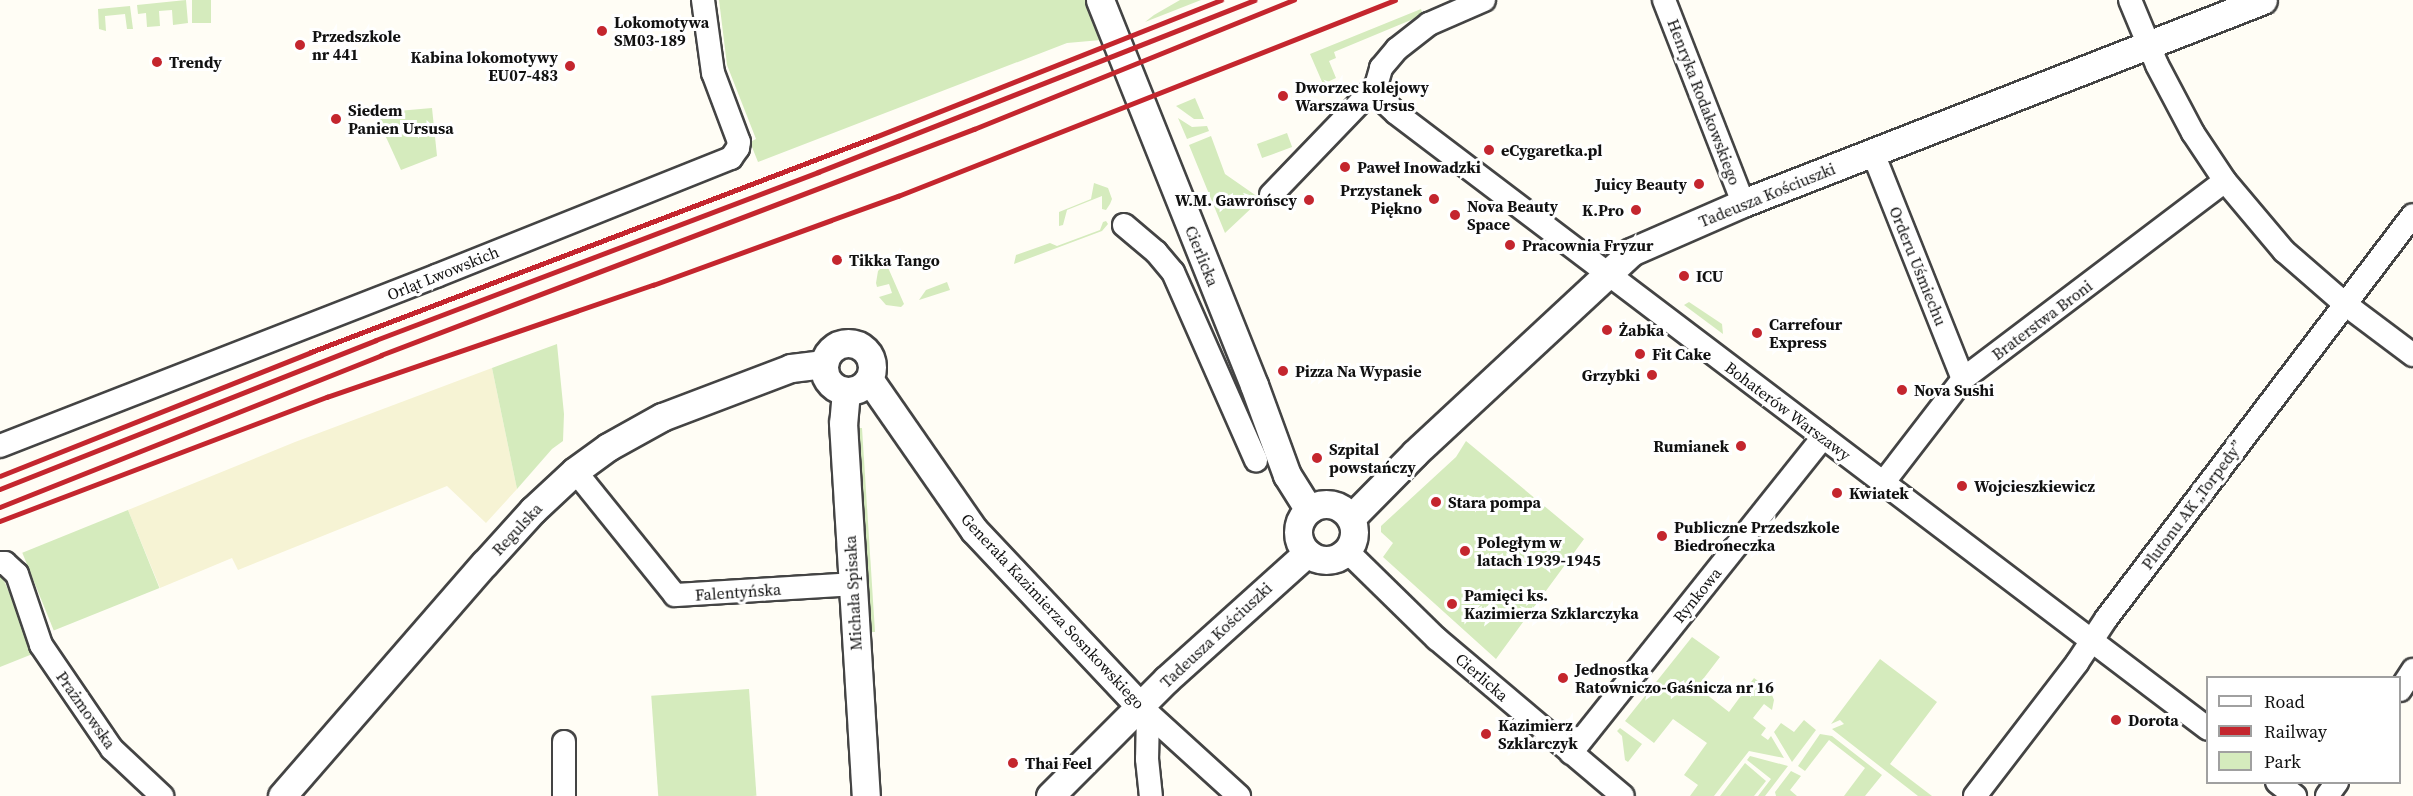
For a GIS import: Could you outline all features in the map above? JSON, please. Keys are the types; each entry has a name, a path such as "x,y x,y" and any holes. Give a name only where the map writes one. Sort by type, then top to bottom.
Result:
{"street":[{"name":"Orląt Lwowskich","path":"0,446 436,276 730,158 738,148 739,142 713,73 703,0"},
{"name":"Cierlicka","path":"1100,0 1254,385 1287,475 1309,510"},
{"path":"1271,195 1376,86 1377,76 1387,60 1429,24 1484,0"},
{"name":"Henryka Rodakowskiego","path":"1664,0 1743,203"},
{"path":"2130,0 2147,45 2193,133 2224,181 2284,251 2345,304 2413,355"},
{"name":"Tadeusza Kościuszki","path":"1351,518 1415,453 1631,252 1653,240 1743,203 2264,0"},
{"name":"Bohaterów Warszawy","path":"1376,86 1381,99 1387,106 2206,727"},
{"name":"Orderu Uśmiechu","path":"1873,153 1963,379"},
{"name":"Braterstwa Broni","path":"1882,483 1963,379 2224,181"},
{"name":"Plutonu AK „Torpedy”","path":"1975,796 2413,216"},
{"path":"1124,225 1156,252 1173,272 1256,460"},
{"path":"852,343 865,350 872,364 857,385 829,382 824,364 828,353 837,345 852,343"},
{"name":"Regulska","path":"282,796 484,564 533,510 575,471 608,447 662,417 791,368 824,364"},
{"name":"Michała Spisaka","path":"857,385 843,423 866,796"},
{"name":"Generała Kazimierza Sosnkowskiego","path":"857,385 974,530 1144,710 1239,796"},
{"name":"Rynkowa","path":"1571,753 1822,437"},
{"name":"Falentyńska","path":"575,471 675,595 853,584"},
{"path":"1332,504 1343,509 1351,518 1354,535 1347,551 1328,560 1307,553 1302,545 1299,526 1309,510 1320,505 1332,504"},
{"name":"Cierlicka","path":"1347,551 1437,639 1623,796"},
{"name":"Tadeusza Kościuszki","path":"1050,796 1144,710 1307,553"},
{"name":"Prażmowska","path":"0,563 5,563 17,574 41,645 112,750 162,796"},
{"path":"2401,688 2413,670"},
{"path":"1144,710 1151,796"},
{"path":"564,742 564,796"},
{"path":"2278,784 2295,796"},
{"path":"2327,796 2336,784"}],"shaded area":[{"path":"492,368 517,489 486,523 447,486 238,570 232,558 160,588 128,510 295,442"}],"green space":[{"path":"186,0 188,23 173,25 172,10 159,11 160,26 147,27 146,13 138,14 137,5"},
{"path":"192,0 211,0 211,23 192,23"},
{"path":"719,0 1086,0 1101,40 1067,43 758,162 750,142 756,139 727,65"},
{"path":"1180,0 1201,0 1145,22 1154,15"},
{"path":"130,6 133,29 127,29 125,14 105,16 106,31 99,29 98,9"},
{"path":"1421,9 1423,15 1334,52 1336,58 1329,61 1336,78 1323,84 1310,54"},
{"path":"1195,98 1204,119 1194,119 1176,106"},
{"path":"432,108 437,156 401,170 375,113"},
{"path":"1178,118 1192,127 1207,126 1209,131 1187,139"},
{"path":"1287,133 1292,147 1262,158 1257,144"},
{"path":"1211,136 1225,174 1258,197 1259,201 1225,233 1189,145"},
{"path":"1094,183 1108,188 1112,199 1106,210 1102,209 1102,196 1067,210 1063,225 1059,226 1059,212 1091,199"},
{"path":"1106,221 1108,224 1102,231 1014,264 1016,255 1050,243 1057,246 1100,230 1103,222"},
{"path":"886,263 904,304 901,307 886,305 879,297 892,293 889,284 877,287 876,283 878,271"},
{"path":"947,282 950,290 919,300 926,290"},
{"path":"1689,302 1722,324 1723,334 1684,305"},
{"path":"557,344 564,414 563,441 552,449 517,489 492,368"},
{"path":"853,428 862,428 875,632 869,632"},
{"path":"1466,441 1584,539 1496,659 1383,557 1393,543 1381,532 1381,526 1456,457"},
{"path":"128,510 159,588 54,631 22,553"},
{"path":"0,571 35,653 0,667"},
{"path":"1692,637 1720,657 1697,687 1729,712 1754,678 1770,690 1774,700 1772,710 1764,704 1753,718 1766,728 1761,735 1768,740 1771,736 1784,758 1749,751 1714,796 1690,796 1698,785 1684,775 1707,743 1673,719 1654,743 1625,721"},
{"path":"1880,659 1937,702 1890,764 1932,796 1918,796 1832,729 1844,724 1840,720 1831,724"},
{"path":"749,689 756,796 658,796 651,696"},
{"path":"1804,720 1816,730 1792,762 1774,732 1781,723 1794,732"},
{"path":"1620,728 1642,744 1628,762 1625,760 1622,736 1617,731"},
{"path":"1820,734 1832,736 1882,775 1865,796 1844,796 1865,768 1829,740 1805,771 1798,766"},
{"path":"1750,756 1788,766 1765,796 1758,796 1771,779 1747,760"},
{"path":"1745,763 1766,781 1754,796 1720,796"},
{"path":"1791,771 1801,776 1790,790 1797,796 1776,796 1775,792"}],"railway":[{"path":"0,476 311,352 875,137 1221,0"},
{"path":"0,489 376,340 818,172 1254,0"},
{"path":"0,507 381,355 974,129 1294,0"},
{"path":"0,521 327,397 653,285 898,196 1395,0"}],"place":[{"name":"Lokomotywa SM03-189","path":"602,31"},
{"name":"Przedszkole nr 441","path":"300,45"},
{"name":"Trendy","path":"157,62"},
{"name":"Kabina lokomotywy EU07-483","path":"570,66"},
{"name":"Dworzec kolejowy Warszawa Ursus","path":"1283,96"},
{"name":"Siedem Panien Ursusa","path":"336,119"},
{"name":"eCygaretka.pl","path":"1489,150"},
{"name":"Paweł Inowadzki","path":"1345,167"},
{"name":"Juicy Beauty","path":"1699,184"},
{"name":"Przystanek Piękno","path":"1434,199"},
{"name":"W.M. Gawrońscy","path":"1309,200"},
{"name":"K.Pro","path":"1636,210"},
{"name":"Nova Beauty Space","path":"1455,215"},
{"name":"Pracownia Fryzur","path":"1510,245"},
{"name":"Tikka Tango","path":"837,260"},
{"name":"ICU","path":"1684,276"},
{"name":"Żabka","path":"1607,330"},
{"name":"Carrefour Express","path":"1757,333"},
{"name":"Fit Cake","path":"1640,354"},
{"name":"Pizza Na Wypasie","path":"1283,371"},
{"name":"Grzybki","path":"1652,375"},
{"name":"Nova Sushi","path":"1902,390"},
{"name":"Rumianek","path":"1741,446"},
{"name":"Szpital powstańczy","path":"1317,458"},
{"name":"Wojcieszkiewicz","path":"1962,486"},
{"name":"Kwiatek","path":"1837,493"},
{"name":"Stara pompa","path":"1436,502"},
{"name":"Publiczne Przedszkole Biedroneczka","path":"1662,536"},
{"name":"Poległym w latach 1939-1945","path":"1465,551"},
{"name":"Pamięci ks. Kazimierza Szklarczyka","path":"1452,604"},
{"name":"Jednostka Ratowniczo-Gaśnicza nr 16","path":"1563,678"},
{"name":"Dorota","path":"2116,720"},
{"name":"Kazimierz Szklarczyk","path":"1486,734"},
{"name":"Thai Feel","path":"1013,763"}]}
